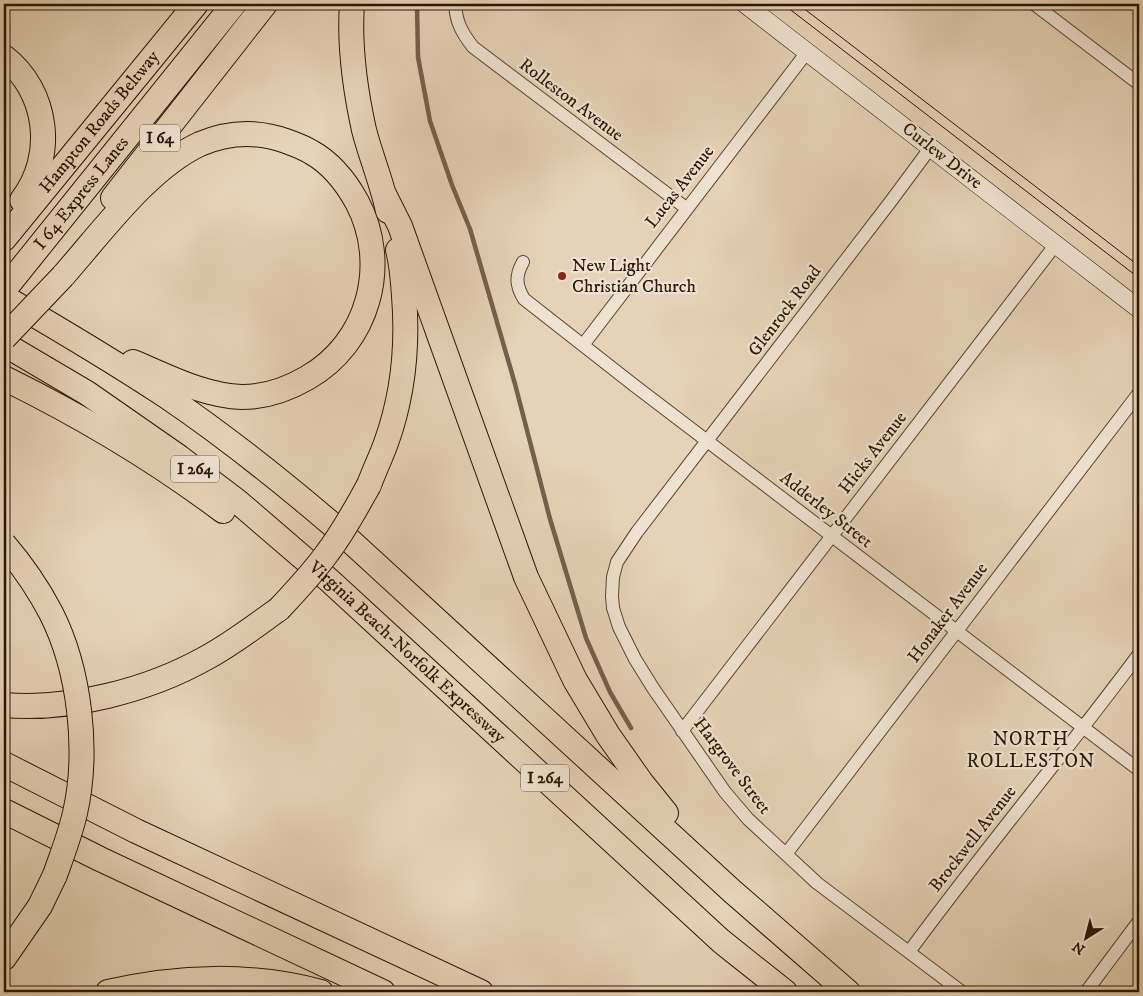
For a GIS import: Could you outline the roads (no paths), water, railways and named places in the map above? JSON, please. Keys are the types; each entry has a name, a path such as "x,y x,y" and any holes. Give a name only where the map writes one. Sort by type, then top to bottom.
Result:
{"highway":[{"name":"Hampton Roads Beltway","path":"4,239 196,4"},
{"name":"I 64 Express Lanes","path":"4,290 234,4"},
{"name":"I 64","path":"59,274 265,4"},
{"path":"4,705 37,705 86,701 141,686 177,672 230,644 279,609 302,585 328,553 348,523 369,485 386,442 397,402 405,340 401,264 385,196 364,130 352,42 352,4"},
{"path":"4,57 22,74 31,88 43,120 44,133 43,149 38,168 26,195 4,224"},
{"path":"4,336 59,274 162,168 183,153 200,144 218,138 236,134 254,134 273,137 311,152 338,174 347,186 362,212 370,233 373,255 371,293 356,329 345,346 331,361 317,372 283,390 242,397 204,391 62,331"},
{"path":"385,196 400,226 526,577 575,680 608,735 641,782 733,892"},
{"path":"4,297 167,397 282,483 334,526 733,892 848,992"},
{"name":"Virginia Beach-Norfolk Expressway","path":"4,344 86,393 179,457 237,501 330,581 722,941 785,992"},
{"path":"4,378 96,426 149,459 200,493 300,570 368,617"},
{"path":"4,544 37,587 52,614 66,651 72,674 79,711 81,745 80,778 75,812 66,846 40,906 4,958"},
{"path":"4,764 136,831 481,992"},
{"path":"4,810 100,859 383,992"},
{"path":"108,992 164,982 203,979 281,984 321,992"}],"street":[{"name":"Rolleston Avenue","path":"455,4 456,19 463,34 473,47 686,208"},
{"name":"Curlew Drive","path":"745,4 1139,309"},
{"path":"1034,4 1139,84"},
{"name":"Lucas Avenue","path":"583,345 807,52"},
{"name":"Glenrock Road","path":"665,496 891,201 930,147"},
{"name":"Hicks Avenue","path":"682,731 1056,244"},
{"name":"Adderley Street","path":"522,262 516,278 518,289 524,299 956,632 1139,770"},
{"name":"Honaker Avenue","path":"786,854 1139,393"},
{"name":"Hargrove Street","path":"665,496 617,562 613,577 613,608 635,659 725,792 748,819 817,882 962,992"},
{"name":"Brockwell Avenue","path":"909,952 939,910 1084,727 1139,654"},
{"path":"1086,992 1139,921"}],"waterway":[{"path":"417,4 418,57 430,121 452,185 470,229 515,384 550,519 586,638 610,692 631,728"}],"tram line":[{"path":"783,4 1139,278"},
{"path":"798,4 1139,266"}],"place":[{"name":"New Light Christian Church","path":"562,276"}],"district":[{"name":"NORTH ROLLESTON","path":"1031,750"}]}
